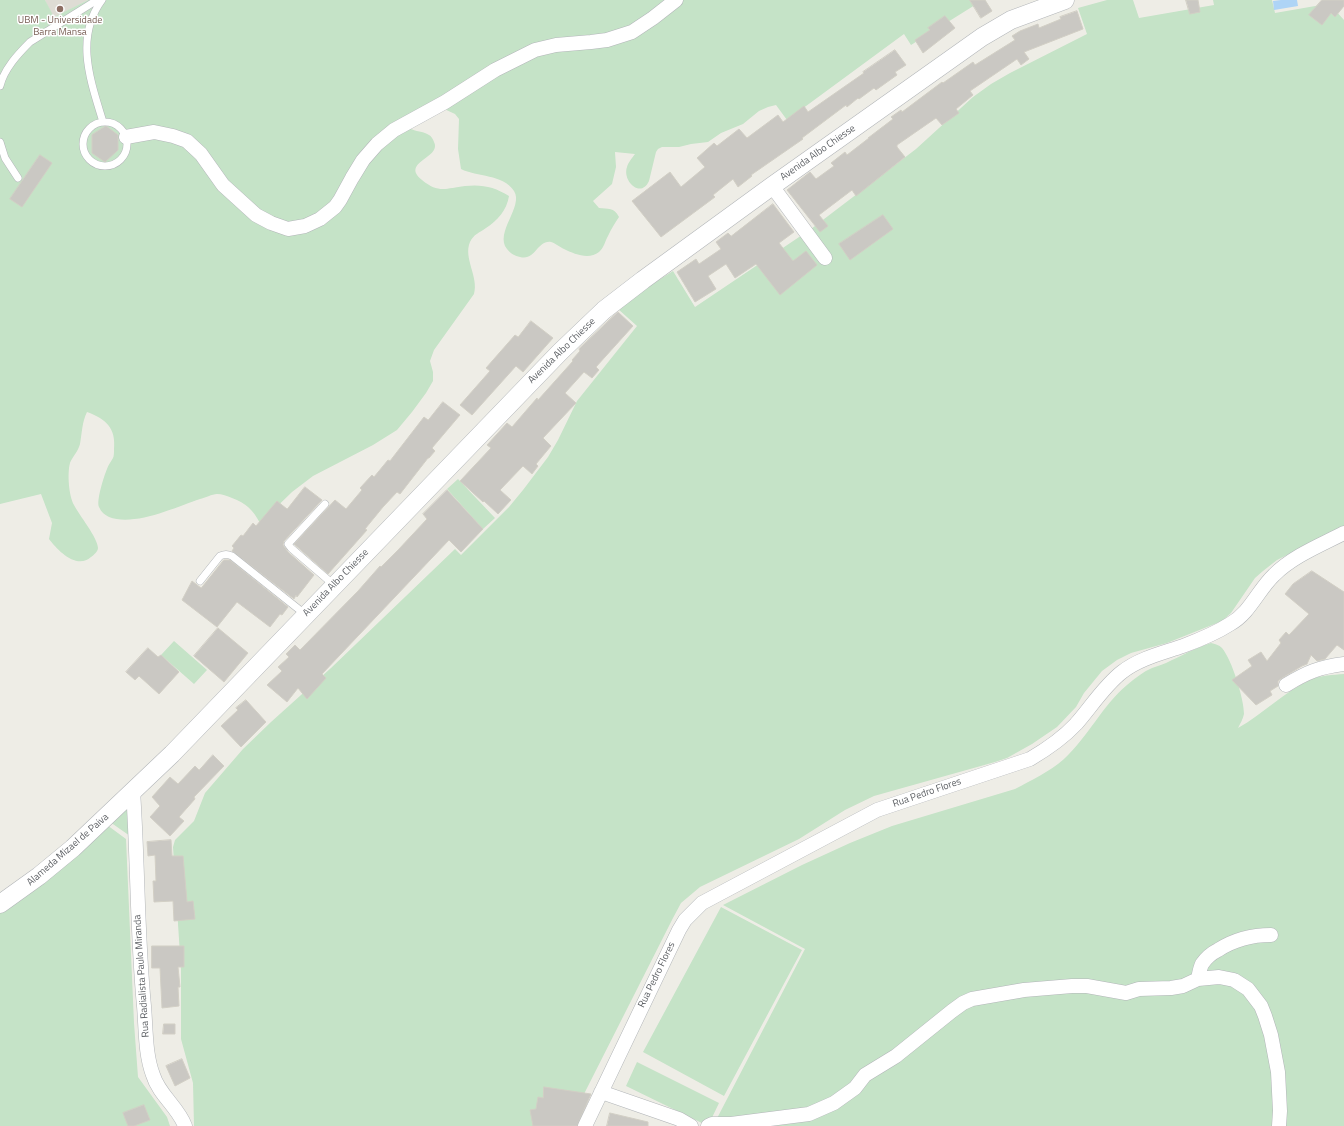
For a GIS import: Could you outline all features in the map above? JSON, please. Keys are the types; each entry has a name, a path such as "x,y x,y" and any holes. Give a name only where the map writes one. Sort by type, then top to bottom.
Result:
{"street":[{"path":"126,137 154,132 187,141 201,154 223,185 256,215 271,223 288,228 304,226 320,219 335,207 363,160 377,144 394,130 445,102 495,70 535,50 556,45 607,40 632,32 676,0"},
{"name":"Avenida Albo Chiesse","path":"133,792 172,754 560,352 604,310 772,186 982,36 1011,20 1064,0"},
{"path":"772,186 825,258"},
{"name":"Rua Pedro Flores","path":"585,1126 679,930 685,920 702,903 877,810 1030,759 1048,748 1074,725 1122,672 1135,664 1186,645 1239,619 1246,612 1273,575 1286,564 1344,532"},
{"path":"1286,685 1303,674 1314,670 1344,664"},
{"name":"Alameda Mizael de Paiva","path":"0,904 39,876 73,848 133,792"},
{"name":"Rua Radialista Paulo Miranda","path":"133,792 136,840 139,960 148,1058 156,1082 177,1109 185,1126"},
{"path":"1198,979 1202,965 1206,959 1227,944 1236,939 1249,936 1271,935"},
{"path":"708,1126 712,1124 730,1124 809,1114 834,1103 855,1088 865,1075 896,1056 957,1007 972,999 1024,990 1072,986 1087,986 1126,993 1139,989 1183,986 1198,979 1219,977 1234,980 1248,989 1260,1006 1271,1035 1278,1072 1280,1111 1279,1126"},
{"path":"601,1092 679,1119 691,1126"}],"lane":[{"path":"0,86 6,72 22,50 30,42 97,0"},
{"path":"102,0 92,19 86,45 87,63 103,122"},
{"path":"103,122 116,126 122,130 126,137 126,151 122,158 111,166 96,165 85,155 83,148 85,134 89,128 103,122"},
{"path":"0,142 4,158 18,178"},
{"path":"325,504 288,544 335,586"},
{"path":"200,581 220,556 224,554 232,556 306,615"}],"shaded area":[{"name":"UBM - Universidade Barra Mansa","path":"45,0 88,0 53,18"}],"green space":[{"path":"0,0 45,0 54,17 88,0 983,0 911,45 904,34 787,120 776,105 759,111 743,124 721,133 708,142 679,147 662,147 658,149 649,181 646,186 637,188 633,186 627,178 626,172 628,164 635,154 615,152 616,167 612,184 593,201 599,208 613,210 619,217 610,231 602,249 591,256 572,253 551,242 542,244 530,256 518,257 512,253 507,249 504,243 504,235 515,204 516,197 514,191 509,186 497,179 467,172 461,169 458,149 459,119 455,114 442,108 409,128 429,135 434,142 435,147 432,152 418,164 416,169 417,174 422,180 438,189 471,185 483,186 499,190 509,196 501,215 490,225 475,235 470,242 468,254 474,281 474,294 434,350 430,361 433,372 433,381 412,412 397,430 373,445 313,476 292,492 260,523 255,514 245,505 237,500 219,494 211,495 155,515 142,518 130,520 109,517 102,512 98,504 108,466 114,456 113,435 108,425 104,421 87,412 83,424 79,447 70,463 69,485 72,501 95,538 98,548 97,552 92,556 86,560 80,561 68,557 57,549 49,539 52,523 41,494 0,504"},
{"path":"1107,0 1133,0 1139,18 1214,5 1213,0 1272,0 1275,13 1321,5 1335,10 1344,20 1344,528 1277,560 1255,578 1231,613 1222,621 1167,643 1131,653 1117,660 1102,671 1084,693 1076,707 1057,727 1032,744 1007,758 874,796 845,810 799,839 700,887 681,903 673,918 585,1092 574,1126 194,1126 193,1083 181,1039 181,970 173,847 175,840 194,821 205,793 243,749 271,722 331,668 455,549 461,555 509,507 548,457 577,401 637,326 618,309 646,288 673,271 695,307 811,229 916,149 973,97 991,84 1087,34 1078,8"},
{"path":"458,479 495,518 483,529 447,489"},
{"path":"174,641 207,670 194,684 161,655"},
{"path":"1211,643 1222,648 1230,661 1237,680 1244,714 1238,728 1300,685 1314,678 1344,674 1344,1126 713,1126 805,949 723,905 802,865 850,843 892,826 1015,789 1034,779 1064,759 1073,750 1118,693 1145,671"},
{"path":"130,804 130,836 110,822"},
{"path":"107,825 126,839 134,1023 138,1077 167,1117 170,1126 0,1126 0,912"},
{"path":"721,907 802,950 724,1096 643,1052"},
{"path":"637,1062 719,1103 708,1126 626,1086"}],"water":[{"path":"1297,0 1298,6 1274,10 1273,1"}],"building":[{"path":"970,0 985,0 992,11 981,18"},
{"path":"1186,0 1198,0 1200,12 1190,14"},
{"path":"1322,0 1344,0 1344,6 1335,17 1331,13 1322,25 1309,15"},
{"path":"1077,11 1083,29 1024,52 1029,59 1021,65 1017,59 970,91 973,95 956,109 959,113 942,125 936,118 897,145 905,157 856,196 852,190 819,215 828,226 820,232 787,190 810,172 816,179 834,166 831,163 845,152 847,155 893,119 891,117 901,110 902,112 942,82 943,83 973,62 975,65 1015,40 1012,36 1020,31 1038,24 1039,28 1061,19 1060,17"},
{"path":"945,16 955,28 923,53 915,40 930,30 928,28"},
{"path":"895,50 906,65 895,72 897,75 876,90 874,88 847,107 846,105 802,138 803,139 751,175 752,176 738,187 733,179 713,195 715,197 661,237 632,201 670,172 681,187 705,167 697,158 714,143 717,146 739,129 747,138 778,115 783,122 804,106 808,112"},
{"path":"106,126 118,135 118,150 105,162 92,153 92,135"},
{"path":"40,155 52,163 22,207 10,199"},
{"path":"773,204 794,232 779,243 793,261 806,251 817,265 780,295 756,264 735,278 726,264 708,276 716,289 695,302 677,272 696,259 699,264 721,249 716,242 728,233 731,236"},
{"path":"883,215 893,229 850,260 839,244"},
{"path":"618,312 633,326 596,367 599,370 592,378 584,372 565,393 576,403 543,438 551,446 536,464 538,466 532,474 523,466 500,490 511,500 498,514 460,481 491,448 487,445 507,423 512,427 537,398 538,400 573,361 572,360 580,351 579,349"},
{"path":"531,321 553,338 523,372 516,366 472,415 460,405 490,371 486,368 515,335 518,337"},
{"path":"443,402 460,415 432,448 435,451 400,494 397,492 383,507 365,529 367,530 328,574 294,544 335,500 346,509 362,490 360,488 372,475 374,477 388,460 390,461 424,417 428,420"},
{"path":"305,487 322,500 284,541 283,545 288,552 314,575 294,599 232,551 234,548 232,546 241,535 243,536 253,523 256,526 277,501 287,509"},
{"path":"447,490 483,529 461,552 449,540 322,674 326,678 307,699 298,688 287,702 267,685 282,671 278,667 289,657 286,654 295,645 300,650 358,591 380,566 381,567 427,519 423,514"},
{"path":"224,560 230,560 288,607 282,615 280,614 270,627 237,602 217,627 182,600 192,581 201,588"},
{"path":"1312,571 1344,592 1344,650 1337,645 1325,659 1317,661 1311,655 1307,664 1278,681 1278,686 1270,691 1272,695 1256,705 1232,680 1252,666 1248,660 1261,652 1267,661 1281,643 1279,640 1286,632 1289,635 1309,614 1285,594 1293,584"},
{"path":"218,628 248,653 224,682 194,656"},
{"path":"148,648 158,657 161,655 179,672 159,694 139,676 135,680 126,672"},
{"path":"246,700 266,722 241,747 221,726 238,710 236,708"},
{"path":"213,755 224,766 194,797 195,799 179,817 184,821 170,836 150,817 160,806 152,797 170,777 178,784 195,766 199,770"},
{"path":"171,840 172,856 183,856 187,902 193,901 195,919 174,921 173,901 154,902 153,881 156,881 155,855 148,856 147,842"},
{"path":"152,946 184,946 184,967 178,967 180,987 178,987 179,1006 162,1008 160,968 152,968"},
{"path":"164,1024 175,1024 175,1034 163,1034"},
{"path":"182,1059 190,1078 175,1086 166,1066"},
{"path":"544,1087 591,1094 577,1126 533,1126 530,1110 536,1109 538,1097 543,1098"},
{"path":"144,1105 150,1120 134,1126 128,1126 123,1113"},
{"path":"610,1113 648,1122 648,1126 607,1126"}],"place":[{"name":"UBM - Universidade Barra Mansa","path":"60,9"}]}
